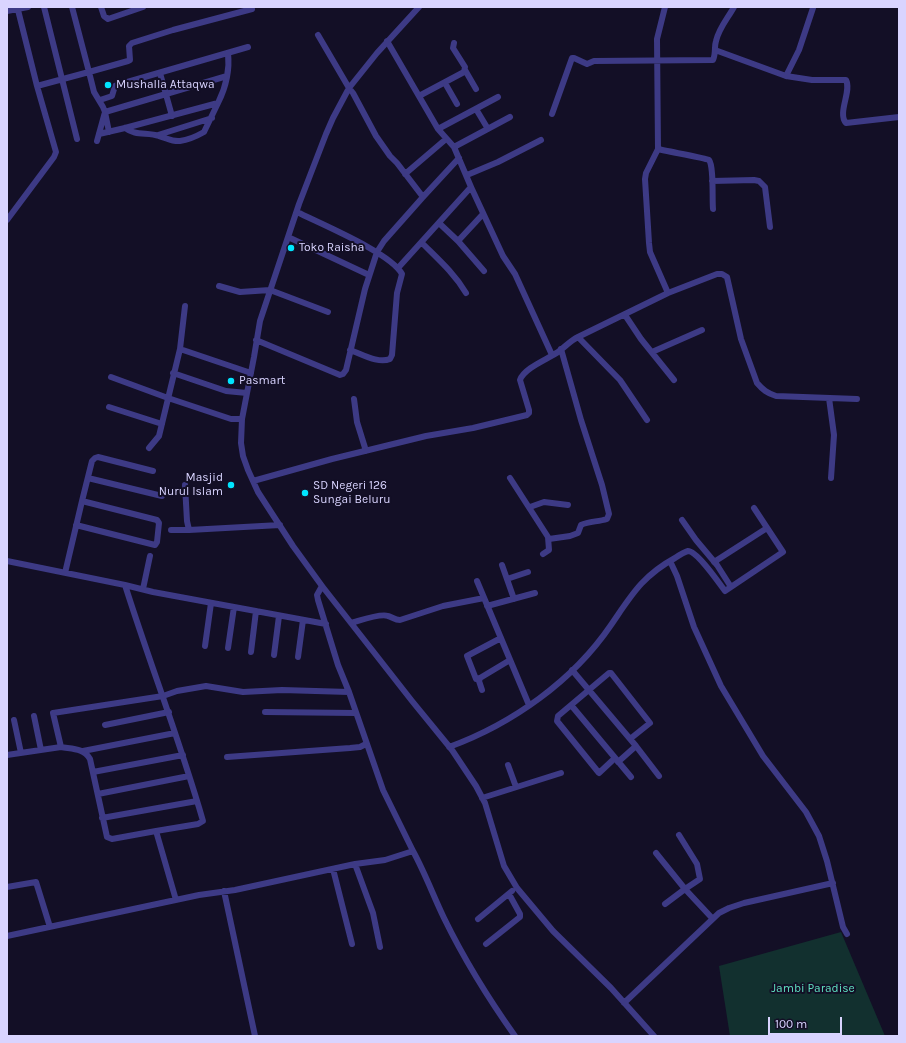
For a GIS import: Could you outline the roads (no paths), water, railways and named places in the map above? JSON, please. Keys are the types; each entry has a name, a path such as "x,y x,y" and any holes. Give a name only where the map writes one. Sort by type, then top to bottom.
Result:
{"street":[{"path":"7,11 28,7"},
{"path":"44,7 77,139"},
{"path":"72,7 94,92 100,100 105,112 109,132"},
{"path":"101,7 104,16 107,19 123,10 143,7"},
{"path":"665,7 658,39 658,149 646,173 645,179 650,252 668,293"},
{"path":"552,114 572,58 587,64 594,60 713,60 715,42 719,32 734,7"},
{"path":"786,76 799,50 813,8"},
{"path":"37,86 128,61 130,60 129,46 132,43 173,30 252,9"},
{"path":"414,9 349,88 333,118 297,212 260,321 242,419 241,442 243,456 253,481 280,525 322,586 452,751 476,786 482,798 504,866 517,888 553,931 624,1003 654,1036"},
{"path":"7,220 54,157 56,152 37,86 18,10"},
{"path":"318,35 349,88 353,92 376,136 423,197"},
{"path":"387,41 438,129 454,147 460,158 483,214 503,256 515,274 552,355"},
{"path":"454,43 453,48 476,89"},
{"path":"100,100 112,96 115,86 117,85 248,47"},
{"path":"715,50 786,76 812,80 846,80 848,86 843,118 846,123 899,117"},
{"path":"125,128 131,132 158,135 166,139 176,141 183,141 204,132 212,118 226,84 229,70 228,53"},
{"path":"419,96 445,83 465,70"},
{"path":"160,73 172,116"},
{"path":"105,112 227,76"},
{"path":"445,83 457,104"},
{"path":"438,129 498,97"},
{"path":"100,134 218,103"},
{"path":"476,109 488,129"},
{"path":"97,141 105,112"},
{"path":"454,147 510,117"},
{"path":"158,135 212,118"},
{"path":"405,174 446,139"},
{"path":"467,175 498,162 541,140"},
{"path":"658,149 706,158 709,161 712,168 713,209"},
{"path":"256,340 340,375 343,374 346,370 369,275 377,252 384,241 460,158"},
{"path":"712,181 754,180 763,183 765,187 770,227"},
{"path":"398,268 471,187"},
{"path":"297,212 377,252 398,268 402,276 397,294 392,355 390,359 378,361 350,350"},
{"path":"458,241 483,214"},
{"path":"439,223 458,241 484,271"},
{"path":"288,237 369,275"},
{"path":"422,243 445,265 466,293"},
{"path":"253,481 332,459 426,436 473,428 527,415 529,410 521,383 521,377 535,366 561,350 570,341 578,336 625,315 668,293 717,274 724,274 727,277 740,339 757,383 768,393 776,396 857,399"},
{"path":"219,286 240,292 270,290 328,312"},
{"path":"148,448 159,436 180,349 186,306"},
{"path":"625,315 674,380"},
{"path":"652,352 702,330"},
{"path":"578,336 620,380 647,420"},
{"path":"180,349 251,373"},
{"path":"549,539 570,536 578,533 581,525 588,522 598,522 607,519 609,514 602,484 581,420 561,350"},
{"path":"174,373 226,392 247,393"},
{"path":"111,377 231,419 242,419"},
{"path":"829,398 834,435 831,478"},
{"path":"354,399 357,422 366,451"},
{"path":"109,407 162,424"},
{"path":"65,573 92,461 98,457 153,471"},
{"path":"88,478 162,496"},
{"path":"510,478 530,507 549,539 549,550 543,554"},
{"path":"185,485 189,530"},
{"path":"76,525 155,545 157,542 159,526 158,520 82,501"},
{"path":"530,507 544,502 568,505"},
{"path":"452,751 464,742 507,720 548,692 588,656 611,626 633,592 647,577 670,561 687,552 690,552 706,566 725,591 783,552 754,508"},
{"path":"682,520 731,587"},
{"path":"171,530 280,525"},
{"path":"714,562 767,528"},
{"path":"143,589 150,556"},
{"path":"7,561 211,603 326,624"},
{"path":"670,561 677,576 694,627 721,686 763,756 806,812 819,836 833,883 843,927 847,934"},
{"path":"502,565 514,599"},
{"path":"507,579 528,572"},
{"path":"477,581 529,705"},
{"path":"83,751 90,758 105,832 108,838 112,839 201,823 203,821 176,733 125,585"},
{"path":"322,586 317,595 338,665 349,692 383,790 399,825 424,871 443,916 463,955 485,993 515,1036"},
{"path":"487,606 535,593"},
{"path":"350,623 381,616 388,616 400,620 443,606 484,598"},
{"path":"205,646 211,603"},
{"path":"228,648 234,607"},
{"path":"251,652 256,611"},
{"path":"274,654 279,616"},
{"path":"298,657 303,620"},
{"path":"500,638 467,656 476,679 510,660"},
{"path":"572,670 636,746 659,776"},
{"path":"630,739 650,722 611,673 588,690 558,716 558,721 599,773 636,746"},
{"path":"480,678 479,681 482,690"},
{"path":"61,747 53,713 163,696 178,691 206,686 243,692 282,690 349,692"},
{"path":"571,705 631,777"},
{"path":"105,724 168,712"},
{"path":"266,712 356,713"},
{"path":"34,716 41,750"},
{"path":"14,720 21,753"},
{"path":"7,755 61,747 83,751 176,733"},
{"path":"227,757 344,749 360,747 366,744"},
{"path":"93,772 183,755"},
{"path":"508,765 516,787"},
{"path":"482,798 561,773"},
{"path":"98,794 189,776"},
{"path":"102,818 197,801"},
{"path":"156,831 176,900"},
{"path":"664,904 700,879 697,864 679,835"},
{"path":"7,936 355,864 386,860 413,851"},
{"path":"656,853 684,889 712,918"},
{"path":"355,864 373,912 380,948"},
{"path":"333,869 352,944"},
{"path":"7,887 36,882 50,927"},
{"path":"624,1003 719,913 744,903 833,883"},
{"path":"478,919 517,888"},
{"path":"224,891 255,1036"},
{"path":"486,944 520,917 520,914 509,894"}],"place":[{"name":"Mushalla Attaqwa","path":"108,85"},
{"name":"Toko Raisha","path":"291,248"},
{"name":"Pasmart","path":"231,381"},
{"name":"Masjid Nurul Islam","path":"231,485"},
{"name":"SD Negeri 126 Sungai Beluru","path":"305,493"}],"park label":[{"name":"Jambi Paradise","path":"813,989"}]}
